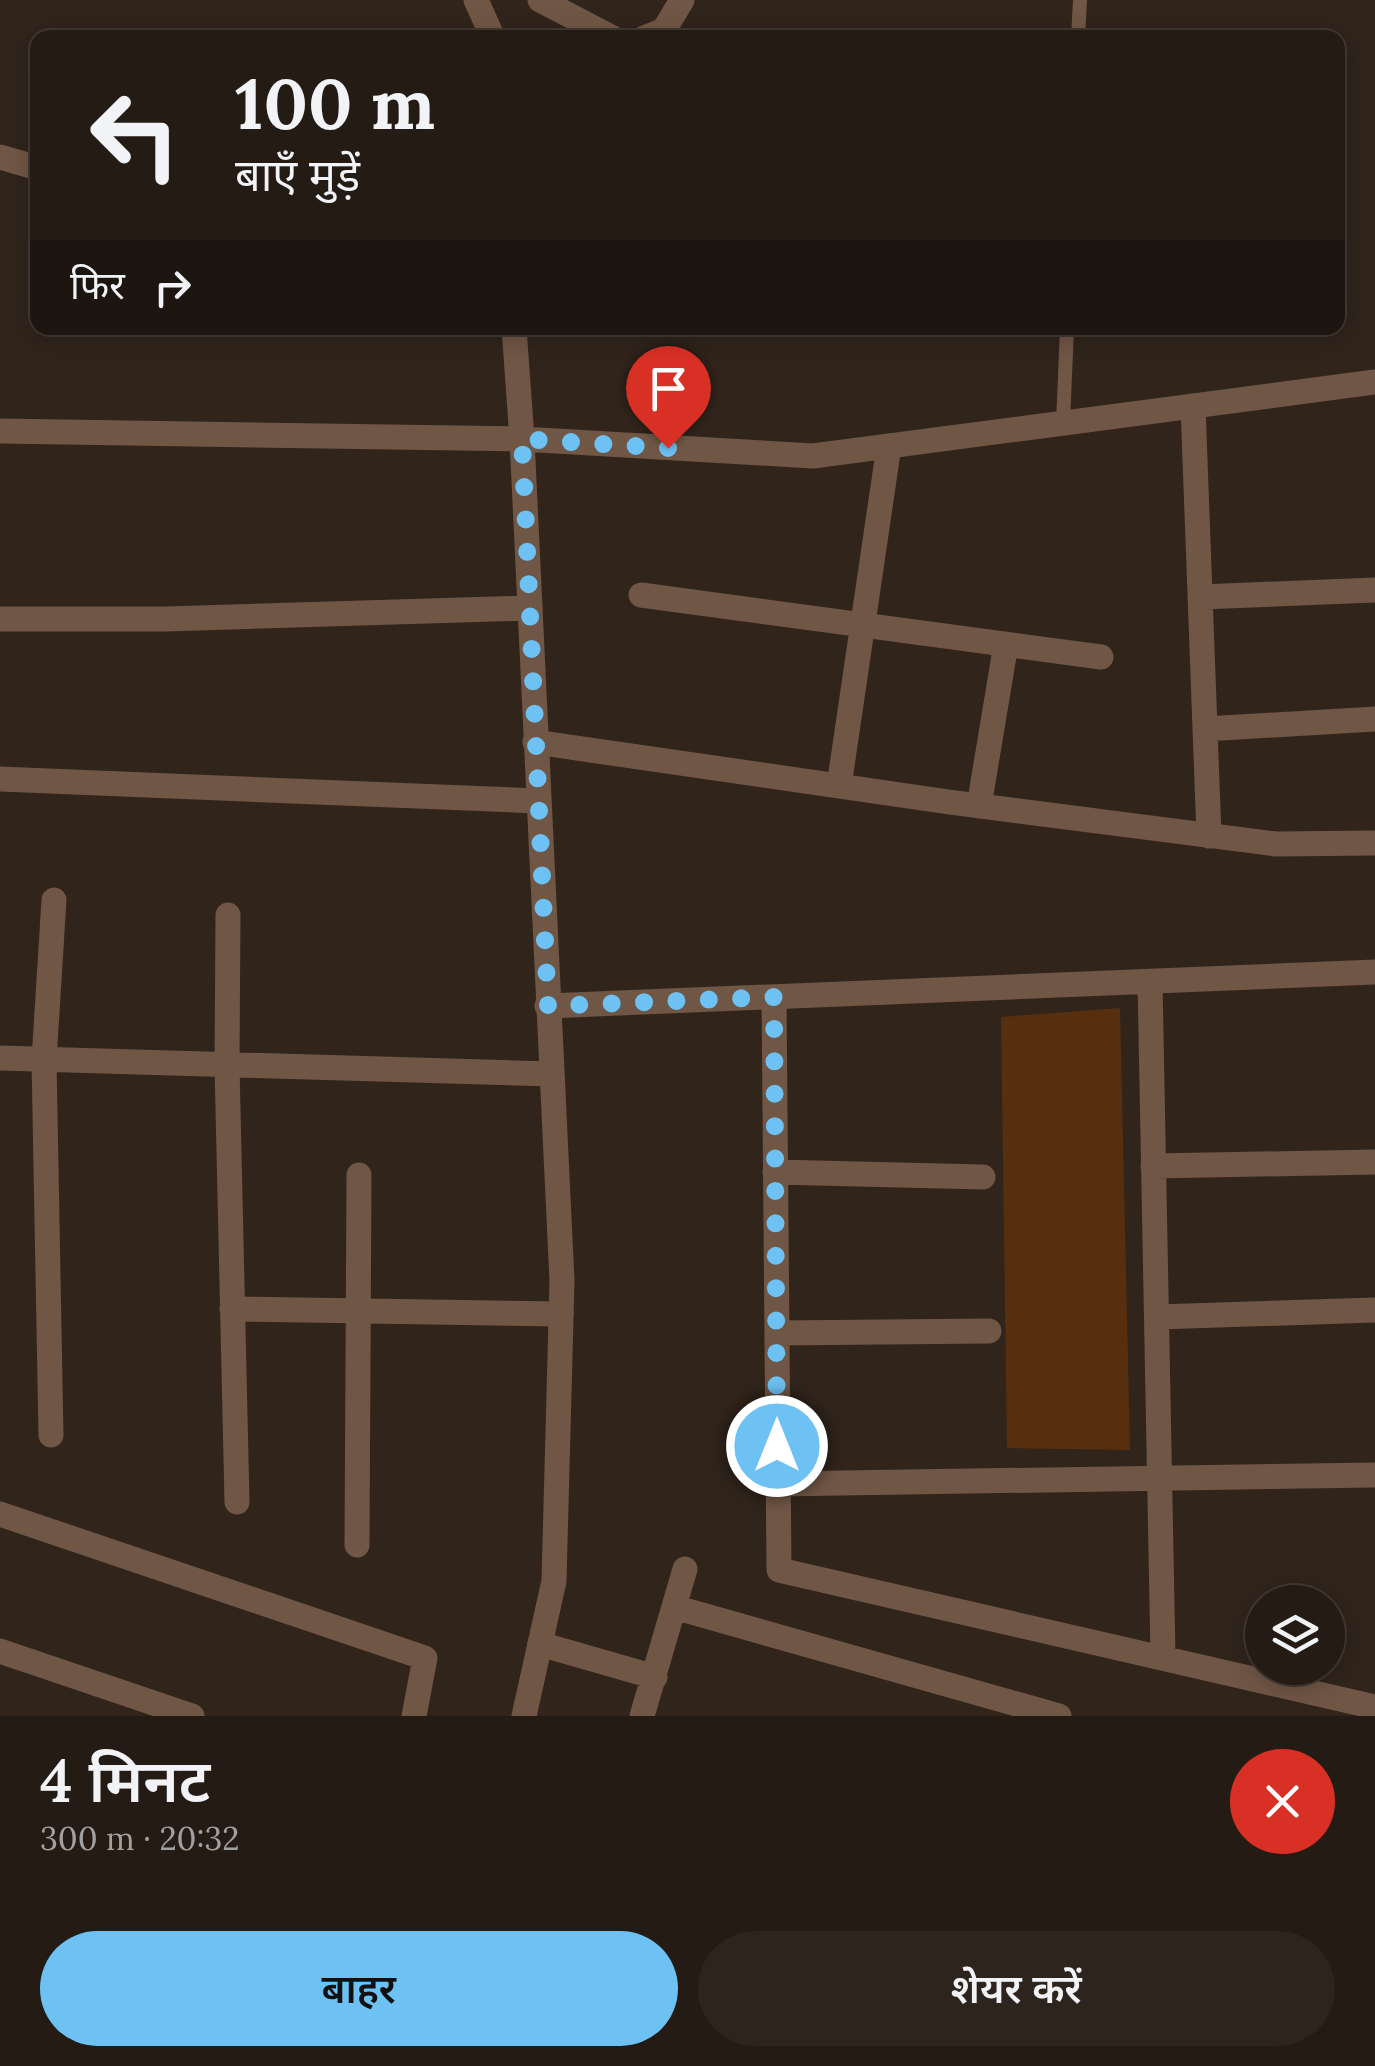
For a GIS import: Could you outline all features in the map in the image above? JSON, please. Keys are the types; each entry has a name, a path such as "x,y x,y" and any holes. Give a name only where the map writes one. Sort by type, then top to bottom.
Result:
{"street":[{"path":"476,0 489,30"},
{"path":"540,0 598,30"},
{"path":"664,30 682,0"},
{"path":"0,156 30,165"},
{"path":"515,335 562,1281 554,1581 524,1716"},
{"path":"0,431 522,439 814,456 1375,382"},
{"path":"1193,406 1209,836"},
{"path":"839,786 889,446"},
{"path":"1200,597 1375,590"},
{"path":"641,595 1101,657"},
{"path":"0,619 530,608"},
{"path":"979,806 1006,644"},
{"path":"1205,729 1375,719"},
{"path":"535,742 1276,844 1375,842"},
{"path":"0,779 538,801"},
{"path":"51,1435 44,1060 54,900"},
{"path":"228,915 226,1065 237,1502"},
{"path":"548,1006 1375,972"},
{"path":"1150,982 1162,1656"},
{"path":"774,997 779,1570 1375,1707"},
{"path":"0,1058 551,1074"},
{"path":"1154,1166 1375,1162"},
{"path":"776,1172 983,1177"},
{"path":"357,1546 359,1176"},
{"path":"232,1309 561,1314"},
{"path":"1156,1317 1375,1310"},
{"path":"777,1333 989,1331"},
{"path":"777,1484 1375,1475"},
{"path":"0,1514 426,1658 414,1716"},
{"path":"642,1716 685,1569"},
{"path":"674,1607 1016,1710 1059,1716"},
{"path":"540,1644 654,1677"},
{"path":"0,1652 192,1716"}],"lane":[{"path":"1078,30 1080,0"},
{"path":"1063,423 1067,335"}],"shaded area":[{"path":"1120,1008 1130,1450 1007,1448 1001,1017"}],"route":[{"path":"668,448 522,439 548,1006 774,997 777,1446"}]}
